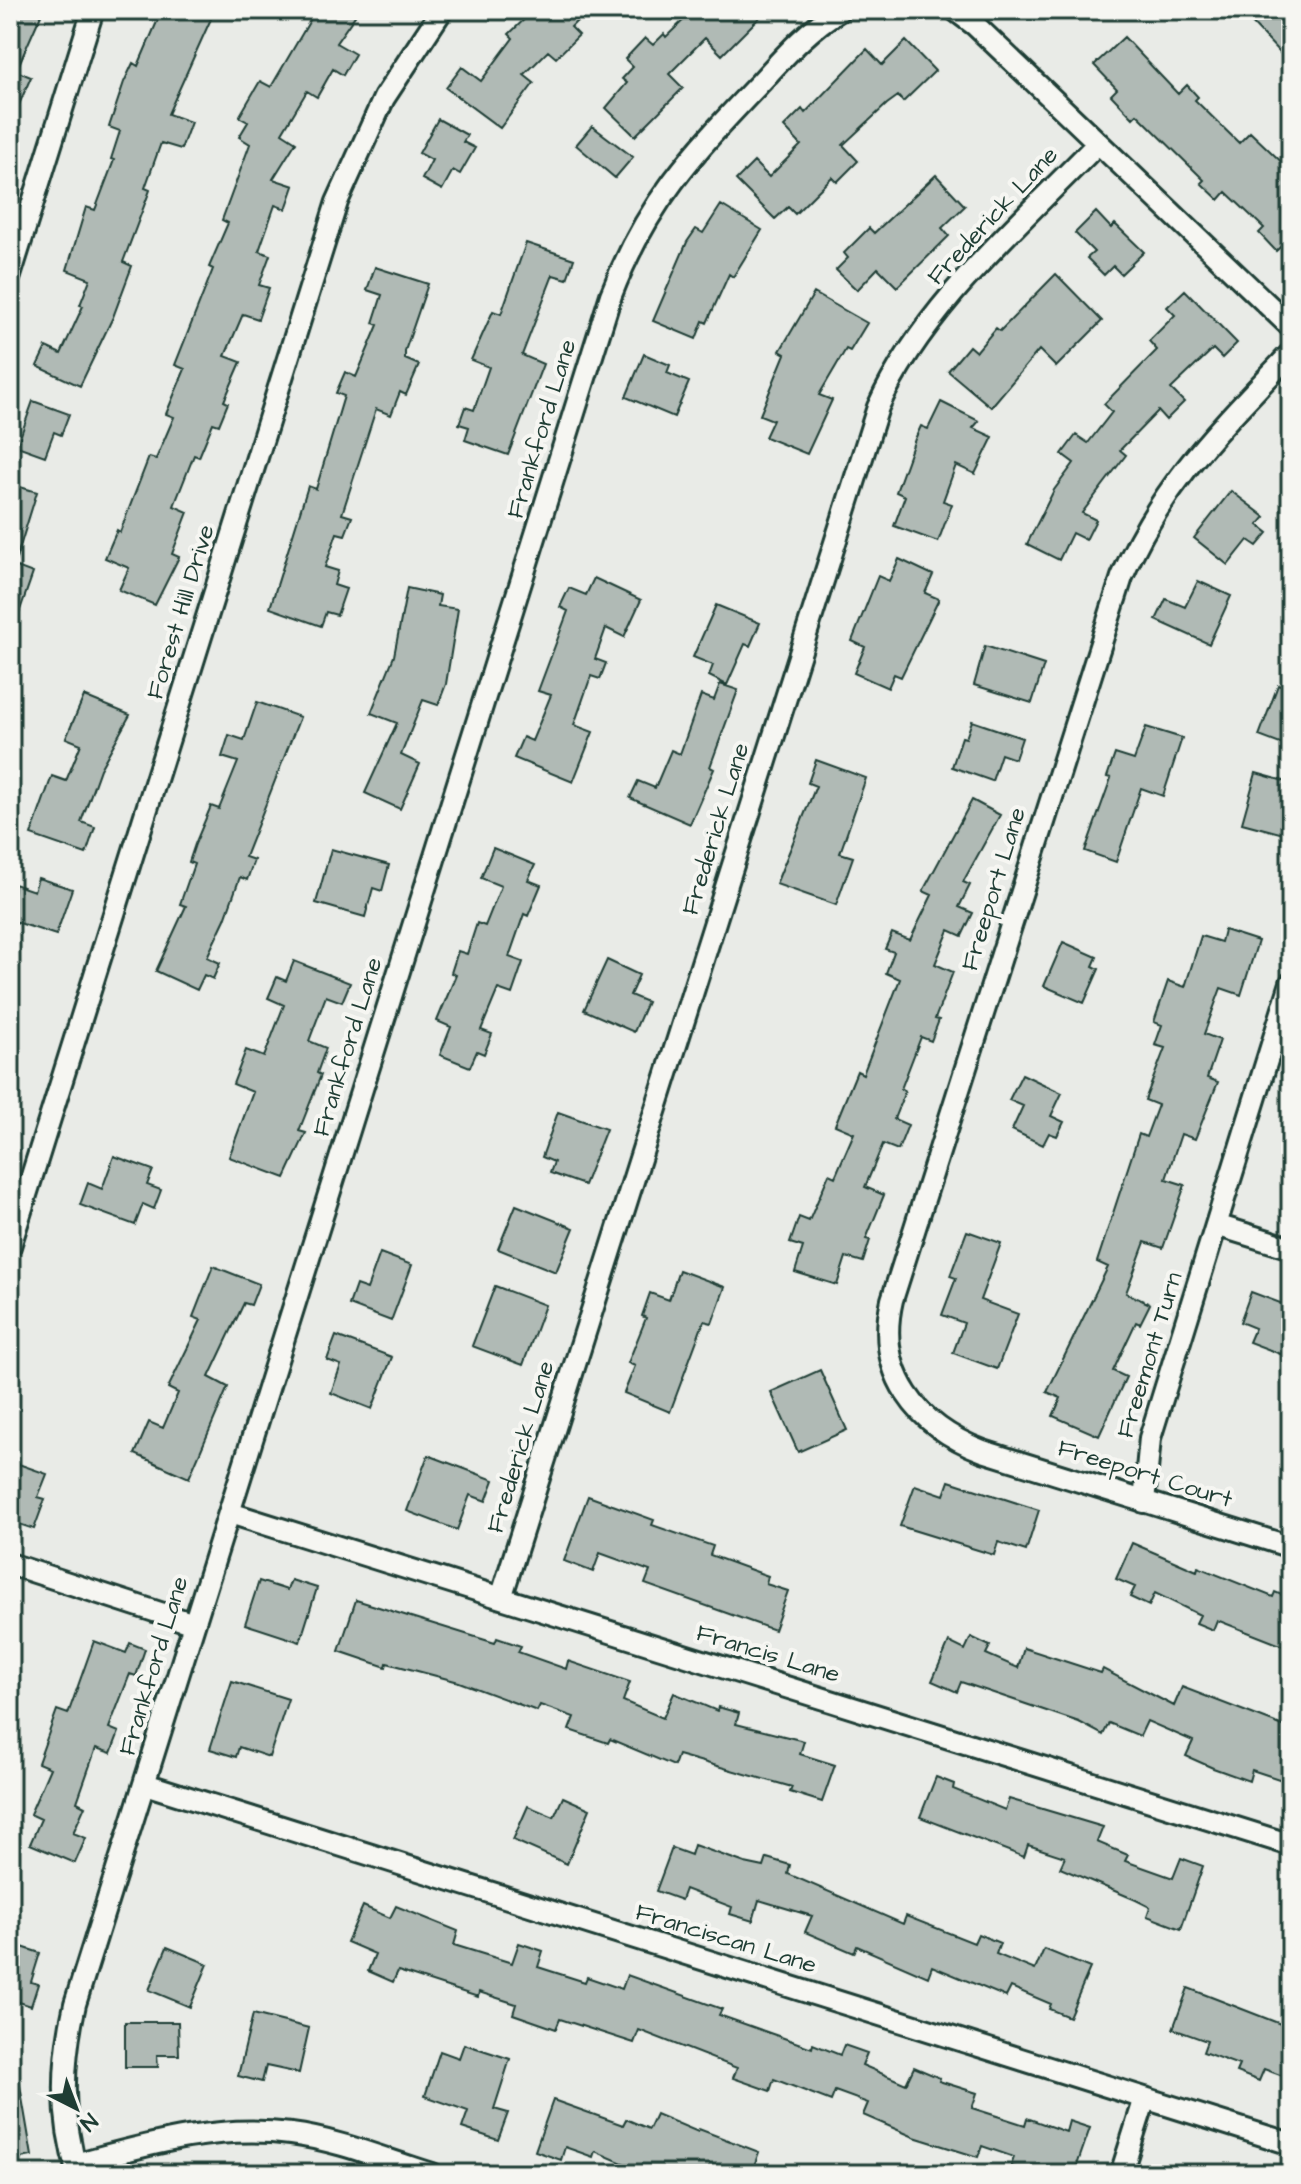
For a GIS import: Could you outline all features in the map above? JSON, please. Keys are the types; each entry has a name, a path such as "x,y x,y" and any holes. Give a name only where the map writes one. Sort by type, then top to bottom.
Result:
{"street":[{"path":"10,276 93,10"},
{"name":"Forest Hill Drive","path":"10,1246 337,202 384,98 442,10"},
{"name":"Frankford Lane","path":"76,2169 65,2113 66,2047 75,2004 619,275 648,214 689,159 796,45 840,10"},
{"path":"955,10 1291,327"},
{"name":"Frederick Lane","path":"501,1598 878,407 904,358 928,323 1098,143"},
{"name":"Freeport Lane","path":"983,1451 940,1431 906,1397 888,1347 892,1300 1122,577 1152,514 1179,474 1291,353"},
{"name":"Freemont Turn","path":"1144,1502 1144,1471 1150,1438 1291,983"},
{"path":"1216,1225 1291,1248"},
{"name":"Freeport Court","path":"983,1451 1291,1547"},
{"name":"Francis Lane","path":"230,1513 1291,1845"},
{"path":"10,1564 194,1624"},
{"name":"Franciscan Lane","path":"145,1784 1291,2144"},
{"path":"1121,2174 1145,2098"},
{"path":"76,2169 183,2136 261,2131 314,2138 432,2174"}],"building":[{"path":"10,10 43,10 16,71 31,77 10,125"},
{"path":"162,10 215,10 168,114 191,122 181,149 161,143 145,188 150,190 123,262 132,266 113,317 80,386 37,366 46,347 61,354 83,306 80,305 90,279 67,270 86,207 95,210 114,160 111,159 120,131 109,127 124,82 133,63 138,66"},
{"path":"316,10 359,10 336,43 355,54 343,75 333,69 317,97 307,91 282,133 296,142 273,179 294,186 286,209 275,205 259,251 270,255 259,285 269,288 258,319 243,314 225,356 241,362 224,401 228,403 219,425 213,423 199,457 194,455 174,506 188,512 172,554 179,557 155,605 119,590 129,568 105,558 117,530 120,532 149,457 156,459 174,417 166,414 185,369 175,365 213,269 209,267 228,223 222,220 250,144 239,137 248,122 239,117 260,81 271,87"},
{"path":"534,10 568,10 578,20 571,27 579,35 556,58 548,51 524,75 534,83 500,128 446,88 462,67 481,81 513,38 509,34"},
{"path":"694,10 767,10 722,55 705,38 669,74 683,88 635,136 606,108 627,83 622,79 633,67 625,59 645,38 653,45 664,34 666,37"},
{"path":"1256,10 1291,10 1291,44 1281,54 1247,18"},
{"path":"1124,37 1178,94 1187,85 1198,97 1195,100 1239,143 1250,132 1291,171 1291,237 1276,251 1259,233 1264,228 1226,192 1219,200 1201,183 1204,180 1137,114 1133,118 1111,95 1117,89 1094,65"},
{"path":"906,41 935,71 903,102 898,96 887,104 843,145 858,161 837,182 832,177 795,214 788,207 775,219 736,180 754,162 769,177 801,145 784,127 802,109 805,113 867,49 882,65"},
{"path":"438,119 467,135 463,142 475,148 460,174 453,170 442,190 422,179 432,160 419,153"},
{"path":"592,126 633,157 615,178 576,145"},
{"path":"936,175 965,206 942,228 949,236 897,287 878,268 857,290 836,270 848,258 844,253 869,228 874,233"},
{"path":"721,205 762,230 733,277 729,274 707,323 703,321 696,339 653,321 687,242 696,229 703,233"},
{"path":"1096,212 1111,228 1115,224 1144,252 1121,274 1113,266 1104,275 1087,258 1094,252 1075,233"},
{"path":"526,243 574,259 567,279 553,275 522,355 543,364 508,455 465,440 469,427 459,424 465,407 474,410 489,367 471,360 493,311 501,314"},
{"path":"375,267 428,284 405,351 405,359 419,365 406,395 400,392 391,415 376,409 342,514 352,517 345,535 337,533 325,567 338,571 334,585 346,589 337,615 326,612 321,626 270,608 308,486 316,489 344,396 336,393 345,372 356,377 378,325 373,323 382,295 367,290"},
{"path":"1056,274 1102,321 1056,367 1039,350 991,407 948,371 969,346 976,352 996,328 1000,331"},
{"path":"1185,290 1237,343 1222,358 1213,349 1171,389 1184,402 1166,420 1158,411 1120,450 1126,455 1082,513 1096,520 1086,540 1072,533 1059,560 1027,544 1054,490 1074,463 1062,454 1076,435 1088,443 1112,412 1104,404 1157,350 1149,341 1175,315 1167,307"},
{"path":"814,293 867,323 850,351 846,349 819,395 832,400 807,454 765,437 773,420 760,415 785,354 780,351"},
{"path":"644,354 670,365 667,373 689,382 674,417 626,397"},
{"path":"33,401 69,414 61,435 54,432 45,456 17,446"},
{"path":"941,402 979,421 973,428 993,437 975,474 956,465 943,501 952,504 938,542 894,526 905,496 896,492 915,439 921,426 928,429"},
{"path":"10,484 37,492 14,566 33,573 13,630"},
{"path":"1231,491 1265,517 1258,525 1268,533 1257,546 1248,540 1228,565 1194,538"},
{"path":"899,559 933,575 925,593 939,599 901,677 894,674 888,688 854,673 865,647 852,641 878,576 889,581"},
{"path":"594,578 641,600 624,637 606,628 595,659 606,663 600,679 591,676 574,725 593,732 573,782 514,758 523,737 532,741 551,695 538,691 568,611 560,607 569,588 586,595"},
{"path":"1198,581 1231,596 1209,644 1156,620 1166,599 1185,607"},
{"path":"407,588 440,595 438,606 458,609 446,684 438,705 423,700 401,755 420,764 400,809 365,793 397,723 371,713 394,656"},
{"path":"716,605 760,623 750,646 745,644 727,685 709,676 713,665 693,657"},
{"path":"985,646 1044,665 1032,703 974,685"},
{"path":"720,684 738,690 710,767 714,769 690,824 630,798 638,781 655,788 671,750 680,754 701,695 714,700"},
{"path":"1278,685 1291,690 1291,748 1259,736"},
{"path":"84,696 130,715 100,769 81,822 95,827 86,854 31,835 52,776 66,781 81,744 66,738"},
{"path":"257,702 300,717 245,857 254,860 247,880 240,877 207,957 220,963 213,979 204,975 197,990 156,971 186,906 180,904 194,864 189,862 195,844 211,806 219,809 238,762 222,757 229,735 244,740"},
{"path":"972,721 1022,738 1015,759 1001,754 992,781 952,767 962,737 966,738"},
{"path":"1146,727 1182,738 1163,796 1141,788 1116,862 1085,851 1111,778 1107,777 1115,754 1134,760"},
{"path":"816,760 866,778 840,853 853,857 836,905 776,884 816,786 808,783"},
{"path":"1256,773 1291,783 1291,836 1242,823"},
{"path":"972,800 1000,815 963,882 970,885 959,907 973,913 962,936 949,930 935,964 953,972 935,1019 939,1020 931,1041 921,1037 901,1089 905,1091 894,1119 908,1125 898,1150 883,1144 865,1187 884,1195 866,1239 870,1240 863,1262 846,1257 837,1285 795,1272 803,1247 790,1243 799,1217 809,1221 829,1174 835,1177 854,1133 835,1125 857,1071 863,1074 900,979 886,973 894,952 885,949 892,933 910,940 932,895 923,891"},
{"path":"493,848 535,865 528,880 541,885 528,916 524,914 509,957 523,962 512,994 498,989 481,1030 492,1034 484,1054 477,1051 470,1067 440,1055 451,1027 437,1021 456,975 451,973 458,951 467,954 477,923 485,926 501,886 481,878"},
{"path":"331,849 389,865 382,891 373,888 365,917 316,903"},
{"path":"38,878 72,889 56,935 10,920 14,884 34,891"},
{"path":"1224,930 1258,941 1241,995 1221,988 1204,1034 1220,1040 1207,1078 1218,1082 1195,1139 1181,1134 1166,1179 1185,1185 1163,1248 1145,1242 1126,1293 1150,1304 1140,1324 1136,1322 1113,1371 1126,1377 1099,1436 1053,1416 1061,1398 1047,1392 1108,1267 1097,1262 1139,1134 1146,1137 1158,1105 1145,1100 1165,1048 1155,1045 1162,1025 1154,1022 1168,981 1185,987 1201,936 1221,942"},
{"path":"1063,942 1097,957 1093,966 1099,969 1084,1003 1044,986"},
{"path":"607,960 639,975 630,995 647,1002 634,1032 584,1010"},
{"path":"294,961 350,983 342,1002 326,996 309,1041 326,1048 317,1073 321,1075 299,1131 306,1133 285,1178 229,1157 253,1092 233,1084 246,1050 264,1057 284,1005 268,998 277,977 286,981"},
{"path":"1022,1074 1062,1093 1051,1116 1064,1122 1057,1136 1049,1133 1043,1145 1012,1130 1023,1106 1009,1100"},
{"path":"558,1112 606,1129 584,1185 550,1173 554,1162 542,1157"},
{"path":"114,1156 153,1170 147,1185 161,1190 154,1209 143,1204 135,1225 80,1205 88,1183 102,1189"},
{"path":"516,1205 574,1228 556,1272 498,1249"},
{"path":"967,1231 1001,1243 980,1300 1018,1314 997,1369 953,1353 964,1323 942,1315 956,1278 950,1276"},
{"path":"380,1253 412,1265 391,1321 349,1305 356,1285 367,1289"},
{"path":"213,1266 259,1284 251,1305 244,1303 209,1377 228,1387 189,1478 135,1454 149,1422 163,1428 178,1393 168,1388 201,1320 193,1317"},
{"path":"679,1270 725,1287 712,1323 704,1321 670,1412 624,1393 635,1366 628,1363 646,1318 642,1316 650,1293 669,1300"},
{"path":"495,1286 545,1305 523,1365 472,1346"},
{"path":"1251,1292 1291,1307 1291,1358 1249,1342 1255,1328 1240,1322"},
{"path":"336,1336 392,1357 372,1409 331,1393 341,1365 327,1360"},
{"path":"820,1370 847,1430 798,1452 771,1392"},
{"path":"428,1455 494,1480 486,1501 470,1495 457,1530 407,1511"},
{"path":"10,1461 47,1474 38,1497 45,1499 34,1529 10,1521"},
{"path":"949,1481 1039,1510 1026,1551 998,1542 994,1555 900,1526 915,1485 944,1495"},
{"path":"588,1496 654,1520 652,1525 713,1546 710,1555 768,1576 766,1584 788,1591 774,1630 645,1584 650,1571 600,1553 593,1572 564,1561"},
{"path":"1132,1543 1197,1571 1198,1567 1273,1597 1275,1592 1291,1599 1291,1649 1217,1620 1213,1630 1196,1623 1200,1615 1155,1593 1149,1606 1130,1597 1135,1587 1116,1579"},
{"path":"291,1580 317,1588 300,1642 245,1624 259,1581 287,1590"},
{"path":"356,1600 495,1643 497,1638 521,1646 518,1652 566,1669 568,1661 630,1682 623,1701 663,1718 674,1693 717,1711 718,1707 739,1713 736,1724 804,1741 800,1754 835,1765 822,1802 790,1792 792,1787 678,1755 674,1766 610,1739 608,1743 569,1730 574,1717 540,1705 537,1711 459,1682 387,1663 386,1667 339,1651"},
{"path":"971,1637 990,1646 986,1654 1018,1668 1024,1648 1101,1673 1103,1669 1174,1706 1182,1687 1291,1729 1291,1764 1285,1781 1252,1770 1249,1781 1213,1768 1186,1756 1193,1741 1147,1721 1140,1736 1109,1723 1103,1735 1079,1722 961,1682 957,1692 932,1681 949,1642 965,1650"},
{"path":"94,1641 126,1653 130,1643 145,1649 136,1676 130,1674 109,1728 119,1732 111,1753 96,1748 77,1802 85,1806 73,1833 86,1838 75,1863 30,1844 41,1819 30,1814 50,1768 38,1763 57,1710 68,1714"},
{"path":"232,1681 288,1699 269,1757 239,1747 236,1757 210,1749"},
{"path":"936,1777 954,1784 953,1789 1005,1810 1009,1799 1103,1827 1097,1842 1128,1855 1125,1861 1173,1878 1181,1858 1203,1866 1181,1929 1147,1916 1150,1907 1060,1868 1065,1857 1028,1845 1024,1857 920,1817"},
{"path":"563,1797 590,1809 567,1864 513,1840 528,1806 554,1817"},
{"path":"694,1845 764,1867 767,1858 790,1865 788,1874 903,1924 906,1916 974,1943 978,1934 1000,1943 996,1954 1035,1970 1044,1949 1090,1968 1069,2017 1049,2009 1051,2004 1011,1987 1006,1997 932,1966 928,1977 857,1946 854,1953 805,1932 812,1916 759,1900 753,1921 730,1914 732,1907 685,1889 681,1900 656,1891 672,1848 691,1855"},
{"path":"363,1906 390,1918 396,1906 458,1931 454,1945 512,1963 519,1943 543,1951 538,1967 585,1982 587,1977 622,1989 627,1975 722,2009 719,2015 812,2048 813,2044 840,2055 844,2045 867,2053 862,2065 906,2084 914,2067 940,2078 939,2081 977,2093 972,2108 1025,2125 1027,2118 1066,2132 1069,2121 1090,2128 1074,2174 1034,2174 1011,2166 1014,2157 982,2146 978,2157 914,2137 863,2115 868,2103 835,2091 831,2101 774,2079 770,2091 733,2078 737,2068 639,2030 634,2043 560,2019 556,2029 513,2014 516,2004 479,1992 478,1997 398,1971 393,1982 368,1971 375,1954 347,1942"},
{"path":"10,1943 40,1953 31,1982 38,1984 31,2006 10,1999"},
{"path":"167,1947 208,1964 190,2007 149,1990"},
{"path":"1188,1988 1291,2028 1291,2079 1264,2069 1259,2081 1236,2072 1239,2065 1203,2052 1207,2041 1173,2029"},
{"path":"253,2014 309,2028 299,2073 266,2066 262,2082 238,2076"},
{"path":"125,2022 178,2022 179,2055 157,2055 158,2067 125,2067"},
{"path":"464,2044 510,2059 494,2109 508,2113 498,2140 462,2128 468,2111 425,2096 440,2051 459,2058"},
{"path":"19,2080 32,2156 10,2160 10,2081"},
{"path":"553,2100 623,2125 626,2119 649,2129 656,2114 759,2152 751,2174 648,2174 595,2151 593,2157 565,2147 561,2160 535,2151"}]}
